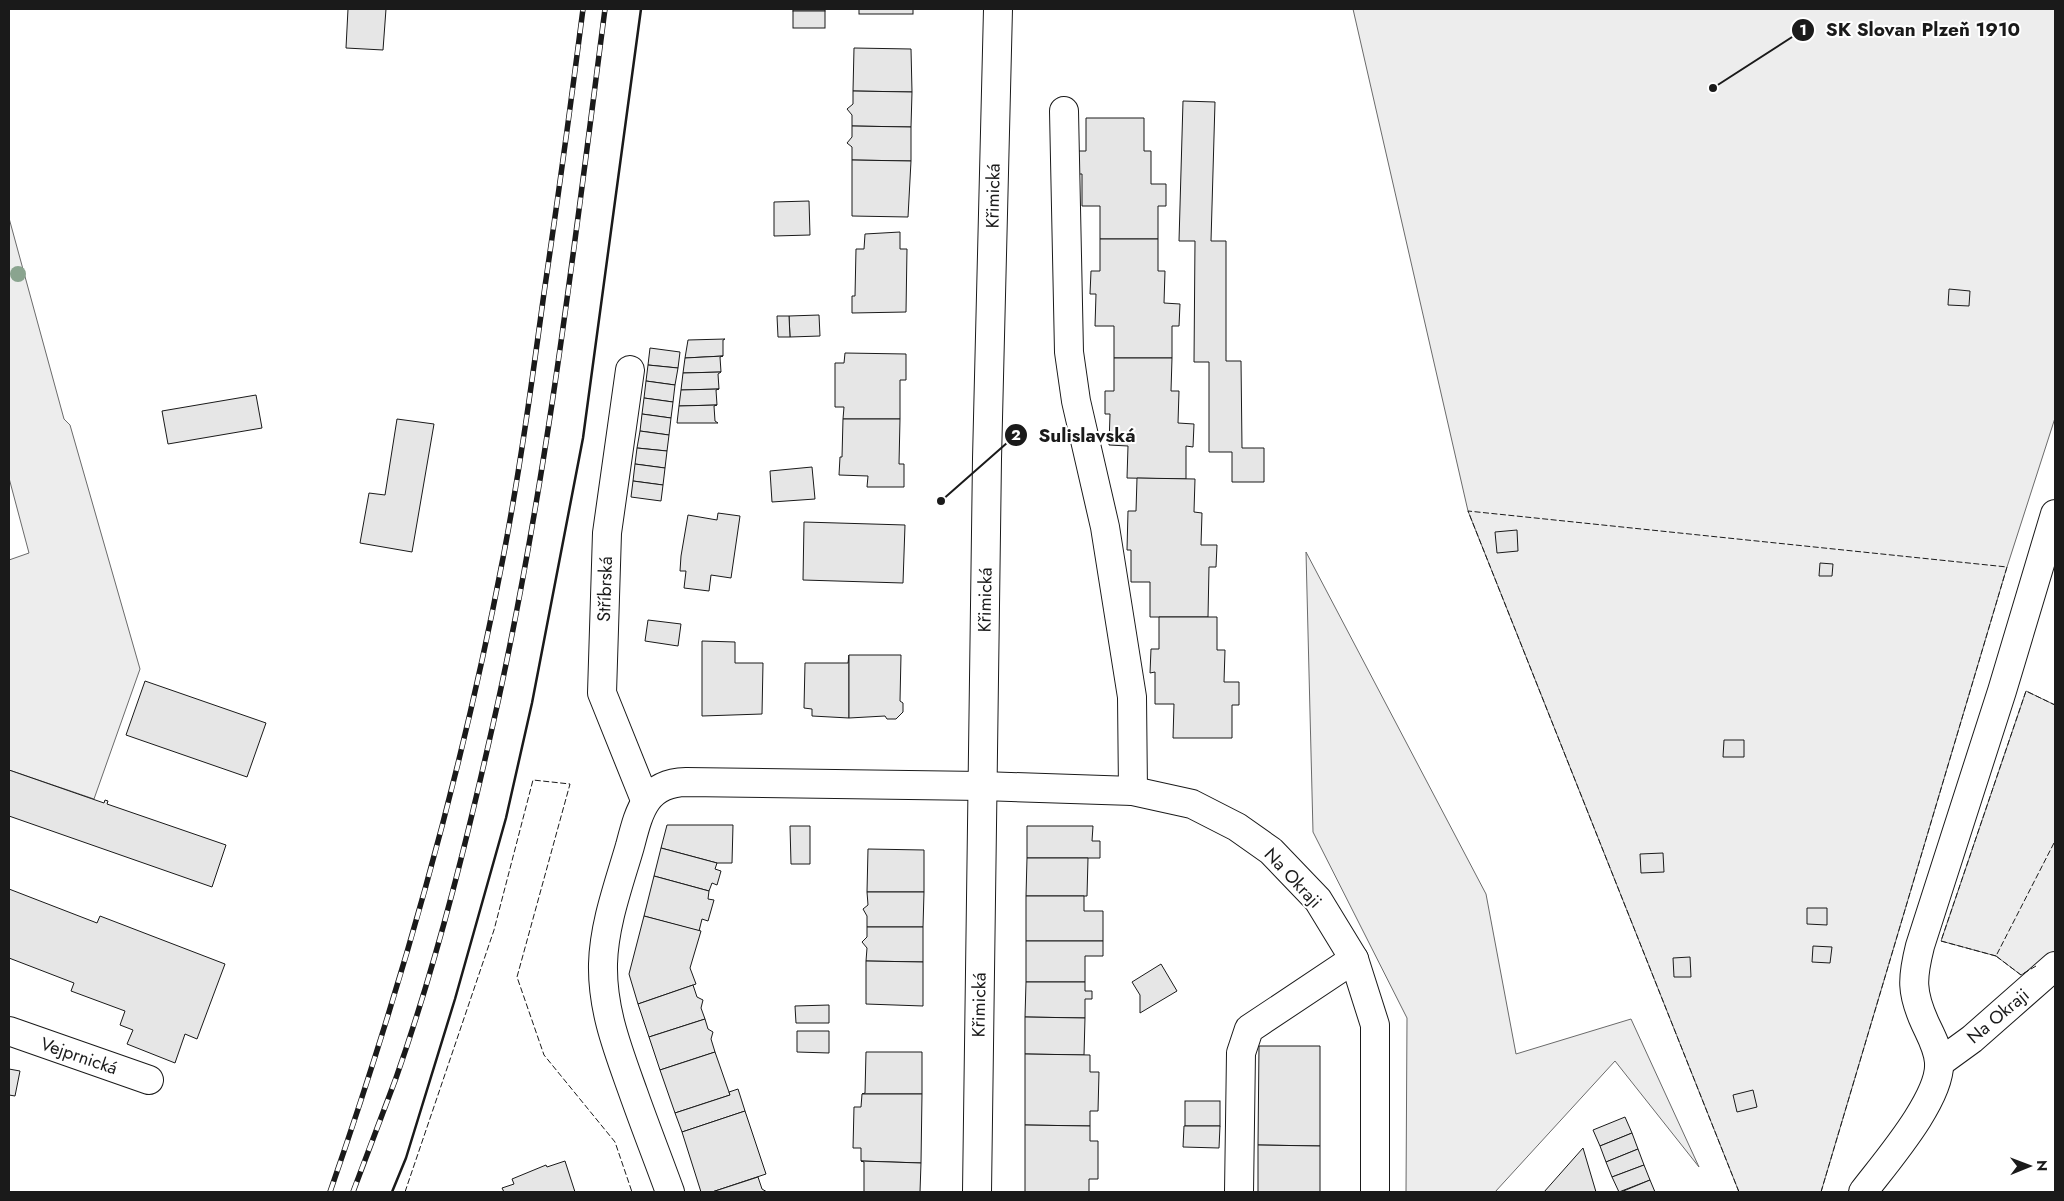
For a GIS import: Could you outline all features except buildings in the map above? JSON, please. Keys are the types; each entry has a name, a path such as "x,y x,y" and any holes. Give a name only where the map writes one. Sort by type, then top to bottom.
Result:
{"street":[{"name":"Křimická","path":"977,1192 982,786 998,9"},
{"path":"1064,111 1069,352 1076,401 1105,527 1132,697 1133,791"},
{"name":"Stříbrská","path":"630,370 607,533 602,694 645,800"},
{"path":"1863,1192 1926,1105 1937,1083 1939,1063 1936,1044 1916,1000 1913,975 1920,946 2002,690 2055,514"},
{"name":"Na Okraji","path":"645,800 661,787 675,782 982,786 1133,791 1192,804 1237,827 1272,851 1318,900 1354,959 1375,1025 1376,1192"},
{"path":"645,800 637,820 608,922 603,963 605,1001 612,1033 670,1192"},
{"path":"1239,1192 1240,1053 1249,1029 1354,959"},
{"name":"Na Okraji","path":"1939,1063 1972,1039 2055,966"},
{"name":"Vejprnická","path":"9,1031 149,1080"}],"shaded area":[{"path":"1353,9 2055,9 2055,418 2007,567 1821,1192 1739,1192 1468,511"},
{"path":"9,218 64,419 70,425 140,669 94,799 9,770 9,560 29,553 9,478"},
{"path":"1306,552 1486,894 1516,1054 1631,1019 1699,1167 1615,1061 1495,1192 1406,1192 1407,1018 1313,832"},
{"path":"2026,691 2055,705 2055,955 2021,975 1996,956 1941,941"}],"railway":[{"path":"330,1192 406,957 449,799 487,638 509,525 525,426 583,9"},
{"path":"353,1192 412,1032 440,939 465,844 498,702 532,530 546,443 605,9"}],"fence":[{"path":"1739,1192 1468,511 2007,567 1821,1192"},
{"path":"1996,956 1941,941 2026,691 2055,705"},
{"path":"405,1192 494,930 533,780 570,784 517,977 544,1055 615,1142 632,1192"},
{"path":"2036,966 2021,975 1996,956 2055,841"}],"wall":[{"path":"392,1192 406,1158 455,999 506,818 532,703 583,438 641,9"}],"place":[{"name":"SK Slovan Plzeň 1910","path":"1713,88"},
{"name":"Sulislavská","path":"941,501"}]}
